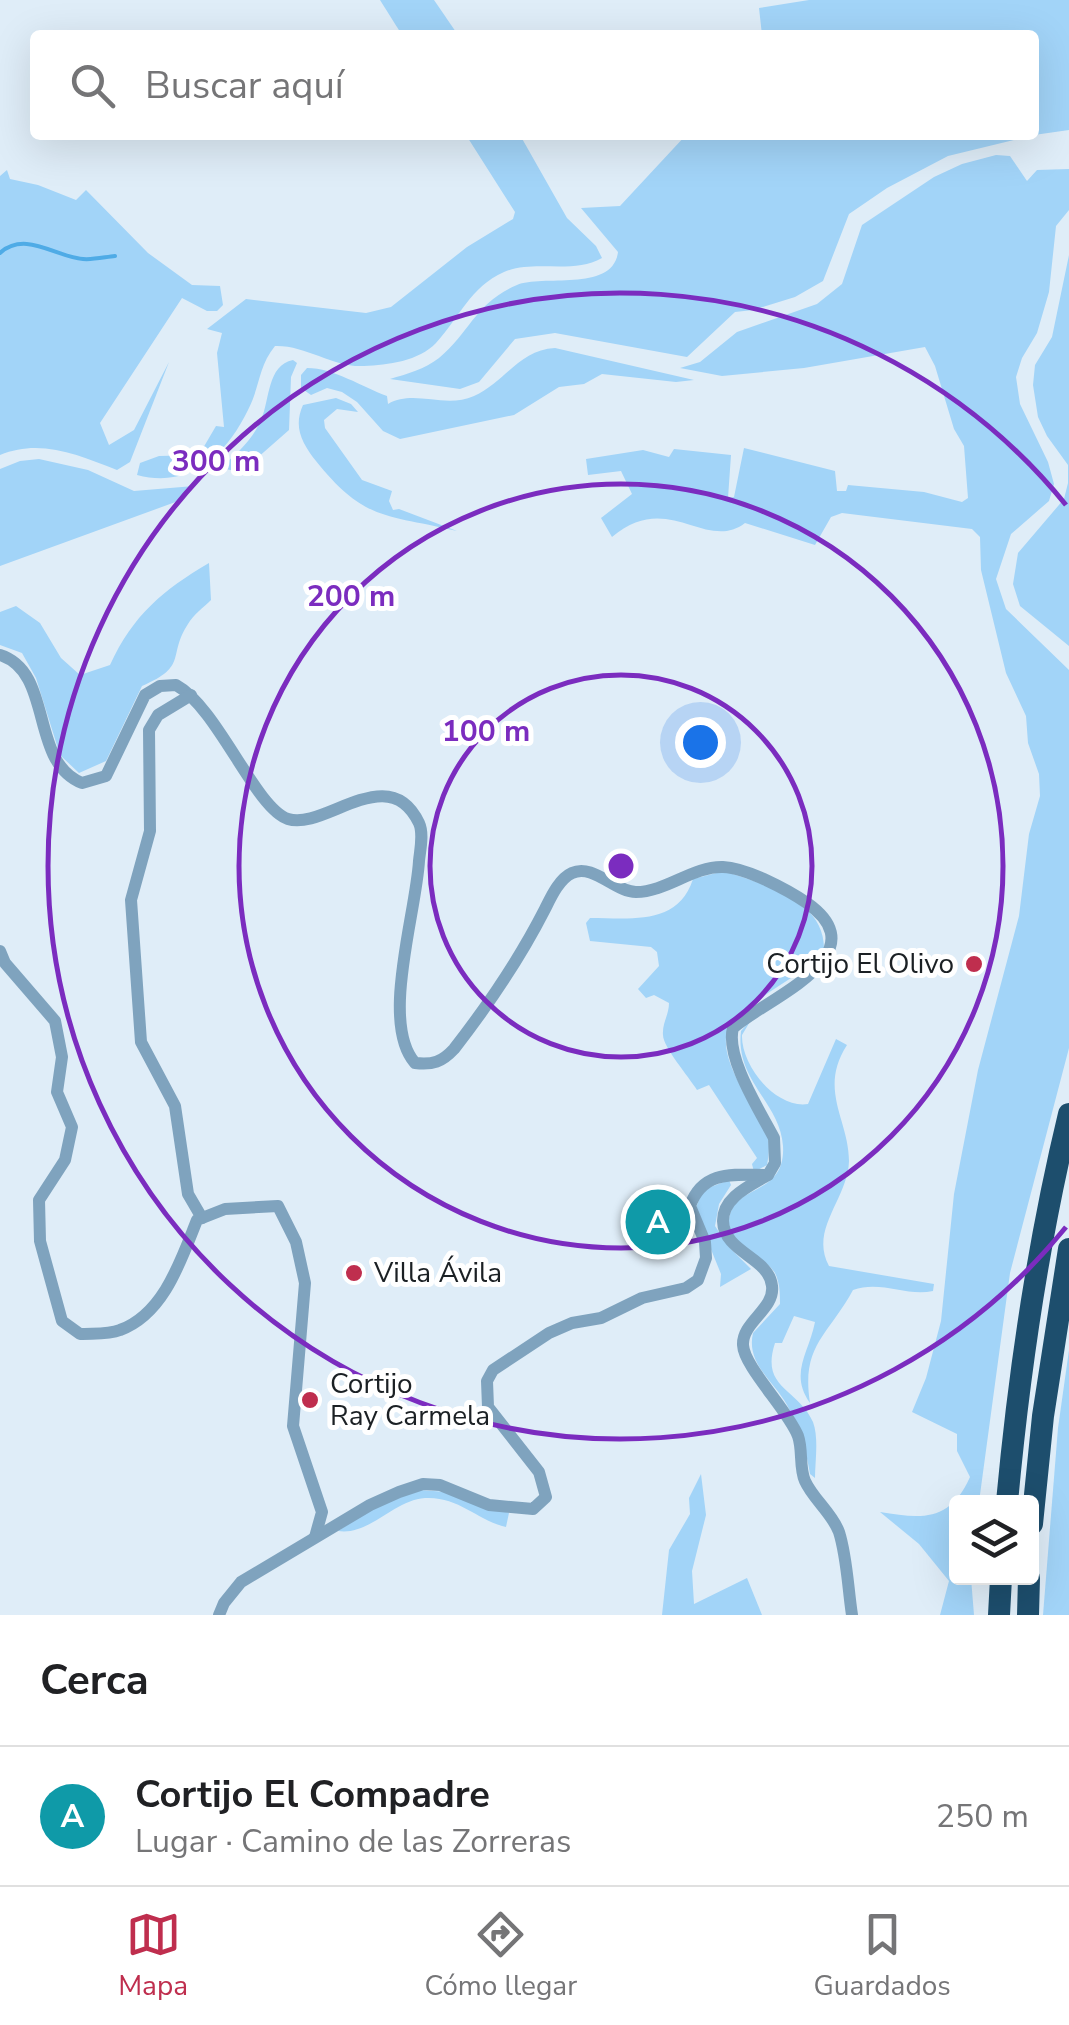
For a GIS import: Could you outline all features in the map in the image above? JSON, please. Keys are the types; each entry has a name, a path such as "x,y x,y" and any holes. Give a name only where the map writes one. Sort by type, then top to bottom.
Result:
{"highway":[{"path":"1008,1495 1025,1340 1069,1114"},
{"path":"1035,1495 1069,1249"},
{"path":"999,1615 1001,1585"},
{"path":"1028,1615 1029,1585"}],"street":[{"path":"0,655 14,660 22,669 37,703 46,739 62,771 82,783 106,776 140,702 152,689 176,685 191,695 272,809 286,818 303,822 348,802 374,796 394,800 409,810 420,826 418,884 398,1019 404,1050 416,1063 444,1060 454,1049 525,950 554,890 572,872 585,871 624,890 638,892 720,866 780,887 817,910 830,930 833,942 829,954 778,998 744,1018 730,1039 734,1056 774,1138 774,1163 768,1175 737,1194 723,1212 729,1240 762,1268 773,1288 742,1344 747,1360 774,1395 798,1437 804,1480 838,1530 852,1615"},
{"path":"191,695 158,716 149,730 150,832 132,900 142,1042 175,1106 188,1194 202,1218"},
{"path":"0,951 5,963 55,1020 62,1056 57,1092 72,1127 66,1160 39,1200 40,1241 62,1321 80,1334 118,1332 147,1315 164,1292 197,1220 225,1208 278,1206 296,1242 305,1282 292,1426 322,1512 315,1537"},
{"path":"218,1615 241,1582 370,1505 423,1484 440,1485 488,1505 534,1509 546,1497 538,1472 488,1407 486,1380 493,1370 549,1333 572,1323 601,1318 642,1298 686,1288 698,1280 706,1258 705,1242 690,1206 694,1195 719,1174 768,1175"}],"shaded area":[{"path":"380,0 434,0 455,30 399,30"},
{"path":"809,0 1069,0 1069,130 1039,134 1039,30 761,30 759,8"},
{"path":"469,140 523,140 567,218 596,246 602,258 578,266 516,268 492,278 474,294 436,343 403,361 353,366 275,346 248,410 217,454 204,465 174,477 137,475 140,463 159,456 199,455 216,426 224,427 217,353 222,333 207,329 246,299 366,313 391,307 467,247 513,219 515,212"},
{"path":"681,140 1014,140 948,156 887,188 849,214 823,281 795,297 735,312 687,357 555,333 515,339 479,382 460,389 390,379 439,358 482,309 517,285 590,278 604,273 613,265 618,252 581,208 620,206"},
{"path":"996,155 1010,156 1027,181 1037,170 1069,169 1069,210 1056,226 1049,292 1037,333 1016,377 1020,404 1048,462 1054,484 1049,501 1011,534 996,579 1006,609 1069,670 1069,1048 1010,1273 980,1495 959,1495 970,1477 957,1451 957,1434 912,1412 926,1378 941,1321 954,1194 978,1070 1019,916 1029,834 1040,796 1026,716 1006,673 981,570 980,537 972,529 842,513 831,517 815,545 745,523 716,531 668,519 632,524 612,537 601,518 632,494 621,471 588,475 586,459 643,450 669,457 674,449 731,455 728,498 734,497 744,448 835,471 837,491 846,491 848,485 924,492 962,502 968,498 964,446 954,429 935,366 925,347 804,368 722,376 680,368 700,362 737,332 817,304 842,284 862,225 934,177"},
{"path":"7,170 10,179 76,200 86,190 148,253 192,285 220,286 223,305 217,311 207,311 182,298 100,423 109,445 134,430 169,362 130,462 117,470 45,448 0,455 0,176"},
{"path":"1069,255 1069,646 1020,606 1013,584 1018,553 1064,499 1068,483 1068,465 1038,417 1033,385 1035,365 1052,337"},
{"path":"555,348 694,380 676,382 602,374 584,384 559,387 514,415 400,439 383,431 357,402 342,392 327,388 311,395 301,388 301,375 307,368 338,374 387,396 388,404 408,398 452,401 474,396 532,354"},
{"path":"293,360 297,363 291,377 289,430 241,472 220,468 253,434 274,376"},
{"path":"336,398 358,412 337,409 324,420 325,428 362,480 392,491 389,501 393,510 457,531 378,512 333,481 307,448 299,420 303,405"},
{"path":"39,459 88,470 134,491 194,486 181,500 0,566 0,469"},
{"path":"209,563 211,600 188,624 172,666 142,686 106,761 79,773 60,755 36,678 22,653 0,645 0,612 16,606 40,623 61,658 80,675 110,665 151,605"},
{"path":"724,871 774,889 804,907 822,933 824,951 743,1012 727,1033 726,1047 736,1078 768,1138 767,1165 754,1172 752,1164 757,1158 709,1085 697,1090 667,1047 663,1031 669,1003 654,995 646,998 638,989 659,966 657,952 651,947 590,941 586,923 590,918 636,918 664,912 686,894 693,879"},
{"path":"751,1020 742,1035 747,1060 773,1093 796,1104 808,1104 836,1039 847,1045 835,1076 835,1091 849,1161 843,1188 826,1227 824,1252 829,1266 934,1284 933,1291 923,1292 874,1287 853,1290 813,1354 808,1383 810,1403 801,1372 815,1322 794,1316 782,1343 775,1343 772,1370 776,1379 799,1402 815,1428 815,1478 810,1474 802,1438 791,1413 753,1354 753,1333 780,1304 777,1277 730,1230 732,1210 738,1201 767,1183 782,1163 780,1130 751,1078 741,1048 741,1031"},
{"path":"729,1180 731,1185 719,1204 715,1226 751,1269 720,1287 721,1274 695,1210 703,1190"},
{"path":"1069,1350 1069,1615 1043,1615 1058,1428"},
{"path":"701,1474 706,1515 692,1571 694,1604 747,1578 762,1615 662,1615 669,1550 690,1514 689,1498"},
{"path":"419,1490 447,1492 509,1513 506,1527 457,1504 425,1498 360,1528 338,1531 372,1508"},
{"path":"949,1506 949,1581 919,1544 880,1512 922,1516"},
{"path":"949,1581 949,1585 972,1585 974,1615 940,1615"}],"waterway":[{"path":"0,253 30,244 83,259 115,256"}],"place":[{"name":"Cortijo El Olivo","path":"974,964"},
{"name":"Cortijo El Compadre","path":"658,1222"},
{"name":"Villa Ávila","path":"354,1273"},
{"name":"Cortijo Ray Carmela","path":"310,1400"}]}
